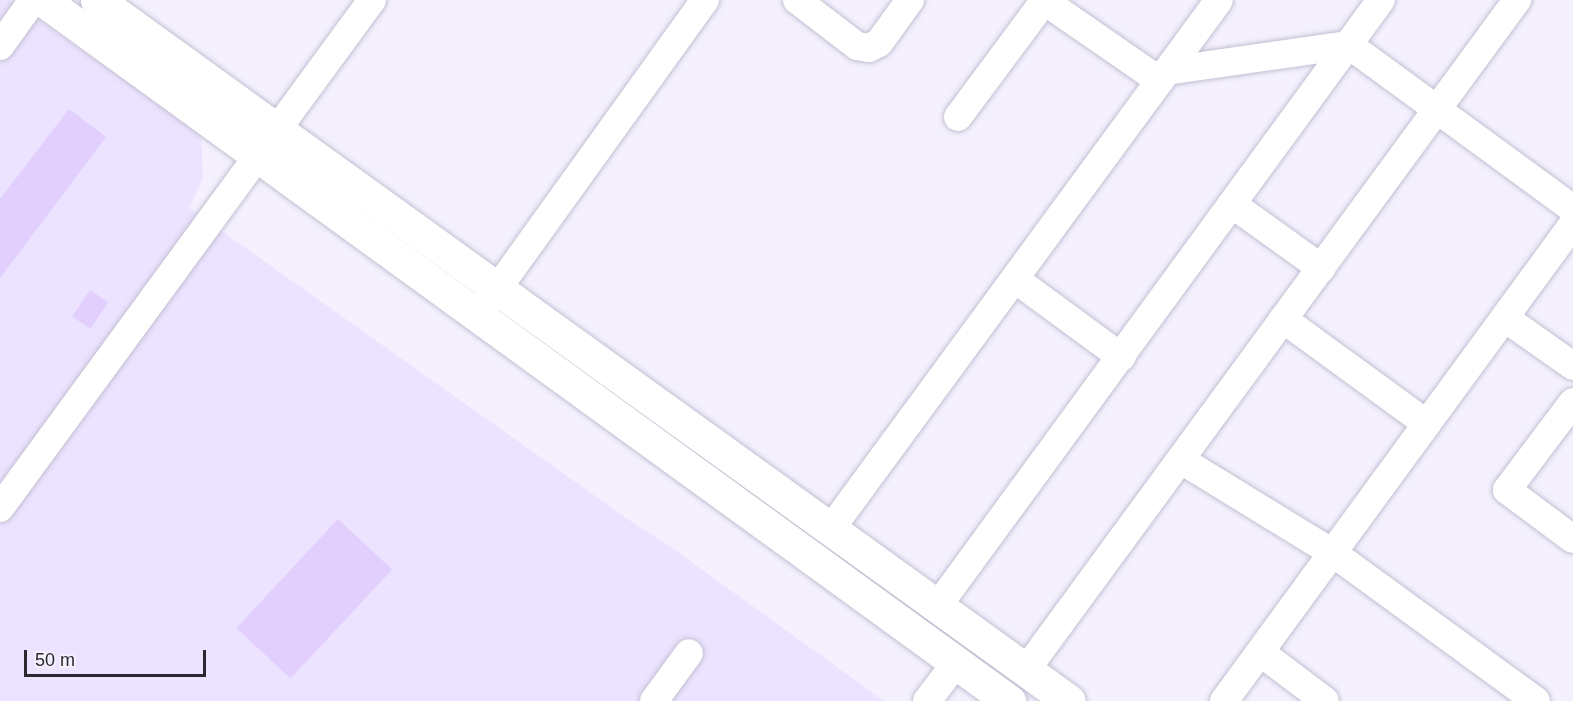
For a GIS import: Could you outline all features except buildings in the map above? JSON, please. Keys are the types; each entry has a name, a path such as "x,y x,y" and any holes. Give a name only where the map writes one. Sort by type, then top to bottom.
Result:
{"main road":[{"path":"44,0 497,289 1069,701"},
{"path":"97,0 478,315 1009,701"}],"street":[{"path":"0,46 33,0"},
{"path":"0,508 372,0"},
{"path":"478,315 705,0"},
{"path":"797,0 857,46 869,48 879,43 910,0"},
{"path":"958,117 1044,0 1163,76 1348,45 1573,209"},
{"path":"831,530 1219,0"},
{"path":"938,607 1381,0"},
{"path":"1026,670 1517,0"},
{"path":"1233,204 1321,268"},
{"path":"1224,701 1573,224"},
{"path":"1015,279 1120,357"},
{"path":"1505,318 1573,366"},
{"path":"1284,319 1427,424"},
{"path":"1573,402 1507,490 1573,539"},
{"path":"1181,460 1333,553 1536,701"},
{"path":"1260,652 1325,701"},
{"path":"654,701 689,653"},
{"path":"927,701 956,663"}],"shaded area":[{"path":"0,0 11,0 201,135 203,178 189,208 636,525 665,543 884,701 0,701"}]}
